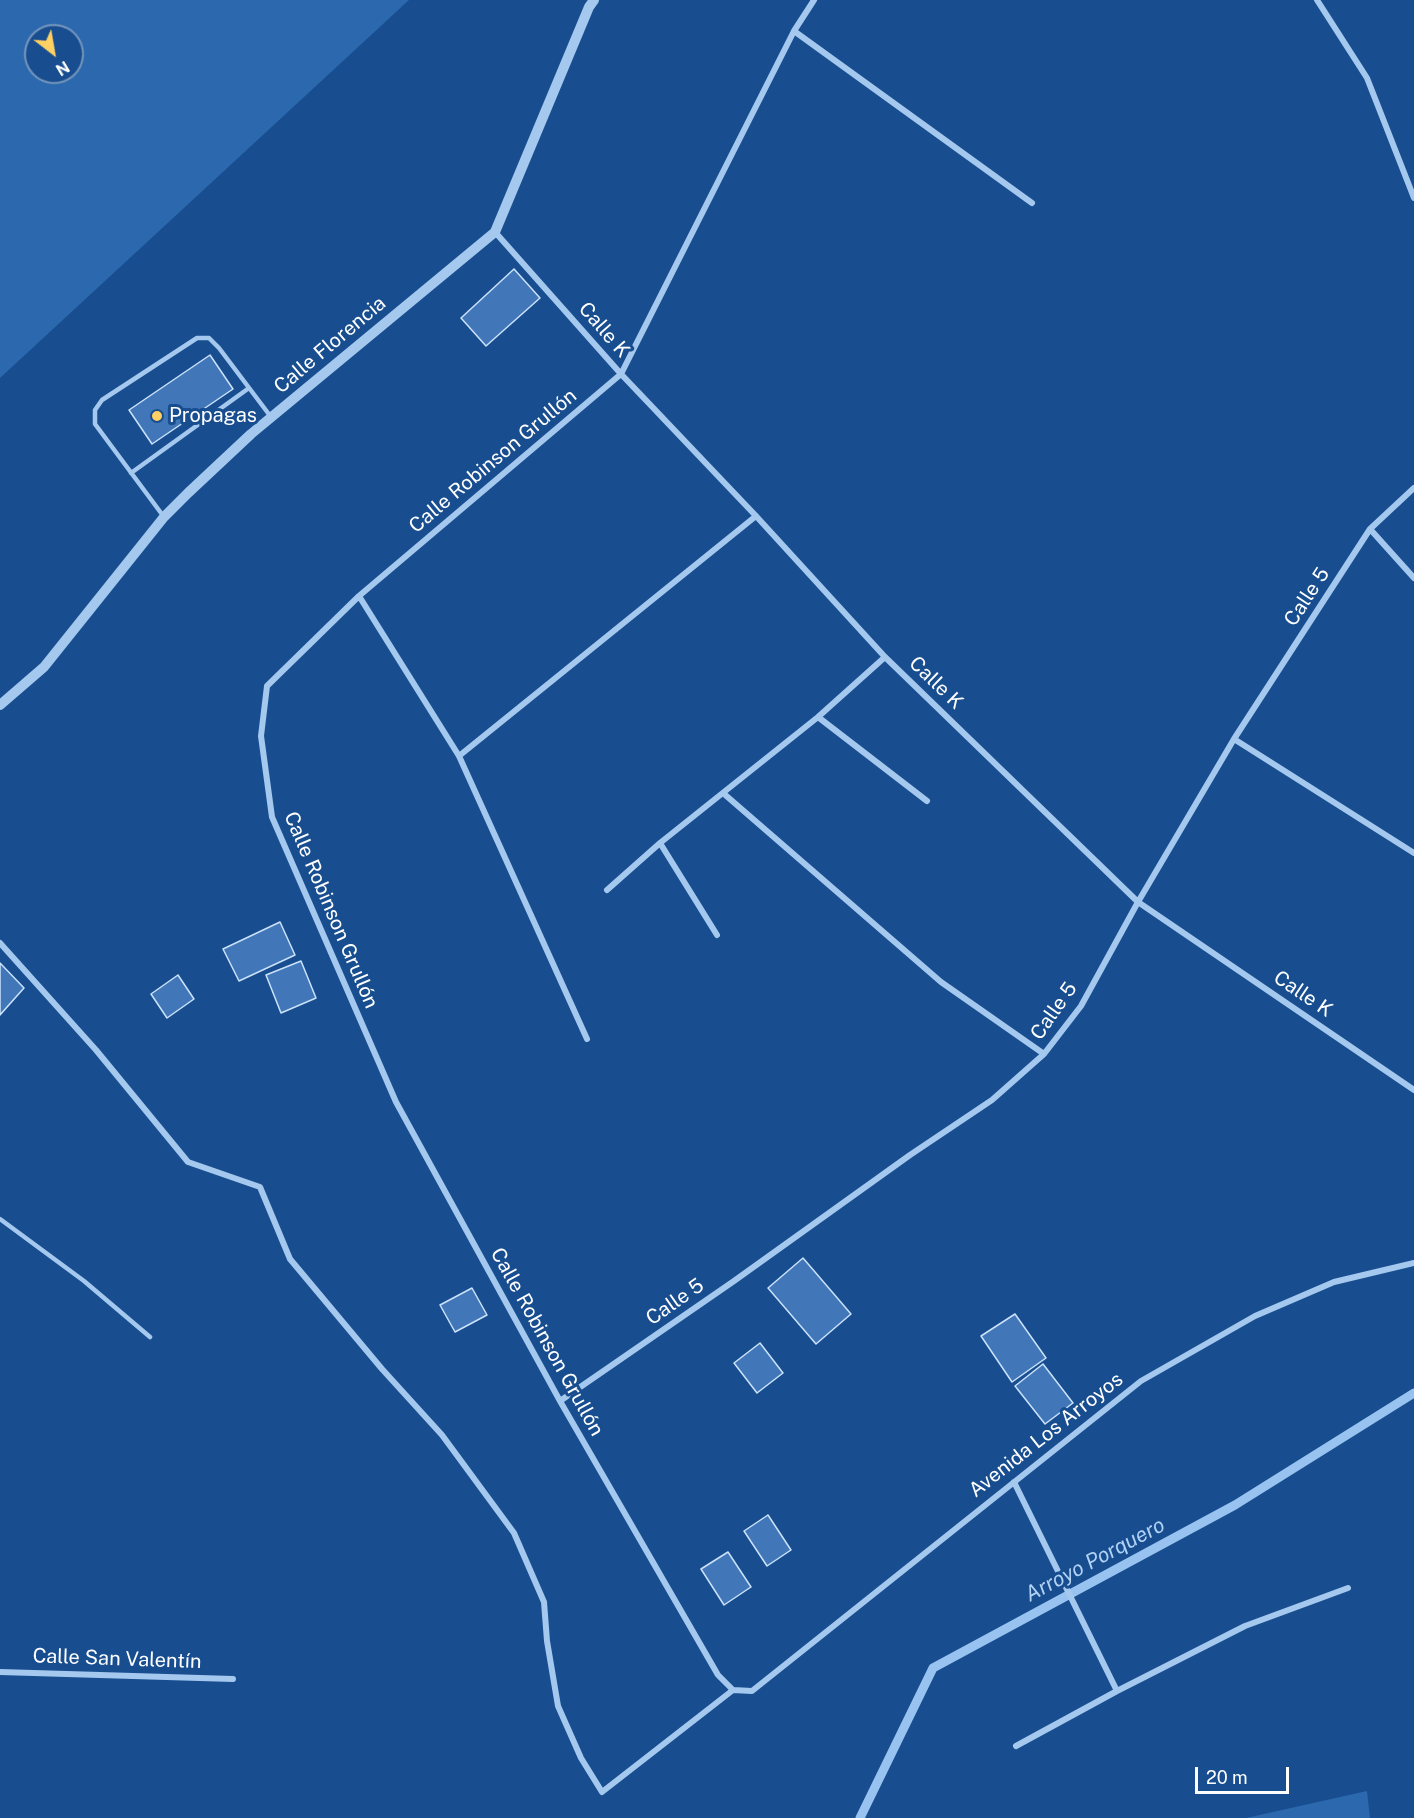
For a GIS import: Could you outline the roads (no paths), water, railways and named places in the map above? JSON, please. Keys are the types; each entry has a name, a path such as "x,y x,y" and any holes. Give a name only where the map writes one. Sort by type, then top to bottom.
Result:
{"street":[{"name":"Calle Florencia","path":"0,705 44,667 164,517 251,434 495,232 589,7 594,0"},
{"name":"Calle Robinson Grullón","path":"733,1690 718,1675 560,1401 396,1102 272,817 261,736 267,686 359,596 621,374 794,31 814,0"},
{"path":"1317,0 1367,78 1414,198"},
{"path":"794,31 1032,203"},
{"name":"Calle K","path":"495,232 621,374 756,516 885,657 1138,902 1414,1090"},
{"name":"Calle 5","path":"560,1401 992,1100 1044,1054 1081,1006 1138,902 1233,739 1370,529 1414,488"},
{"path":"459,756 756,516"},
{"path":"1370,529 1414,578"},
{"path":"359,596 459,756 587,1039"},
{"path":"607,890 660,843 818,717 885,657"},
{"path":"818,717 927,801"},
{"path":"1233,739 1414,853"},
{"path":"723,793 941,982 1044,1054"},
{"path":"660,843 717,935"},
{"path":"0,943 96,1050 188,1162 260,1188 290,1259 382,1369 442,1435 514,1533 544,1602 558,1706 581,1758 602,1792 733,1690"},
{"name":"Avenida Los Arroyos","path":"733,1690 752,1691 1141,1381 1255,1316 1334,1282 1414,1263"},
{"path":"1014,1482 1117,1691"},
{"path":"1016,1746 1117,1691 1245,1626 1348,1588"},
{"name":"Calle San Valentín","path":"0,1672 233,1679"}],"lane":[{"path":"164,517 95,424 95,410 102,400 197,338 209,338 271,417"},
{"path":"131,473 249,388"},
{"path":"0,1219 84,1281 150,1337"}],"waterway":[{"name":"Arroyo Porquero","path":"860,1818 933,1668 1235,1505 1414,1393"}],"place":[{"name":"Propagas","path":"157,416"}]}
